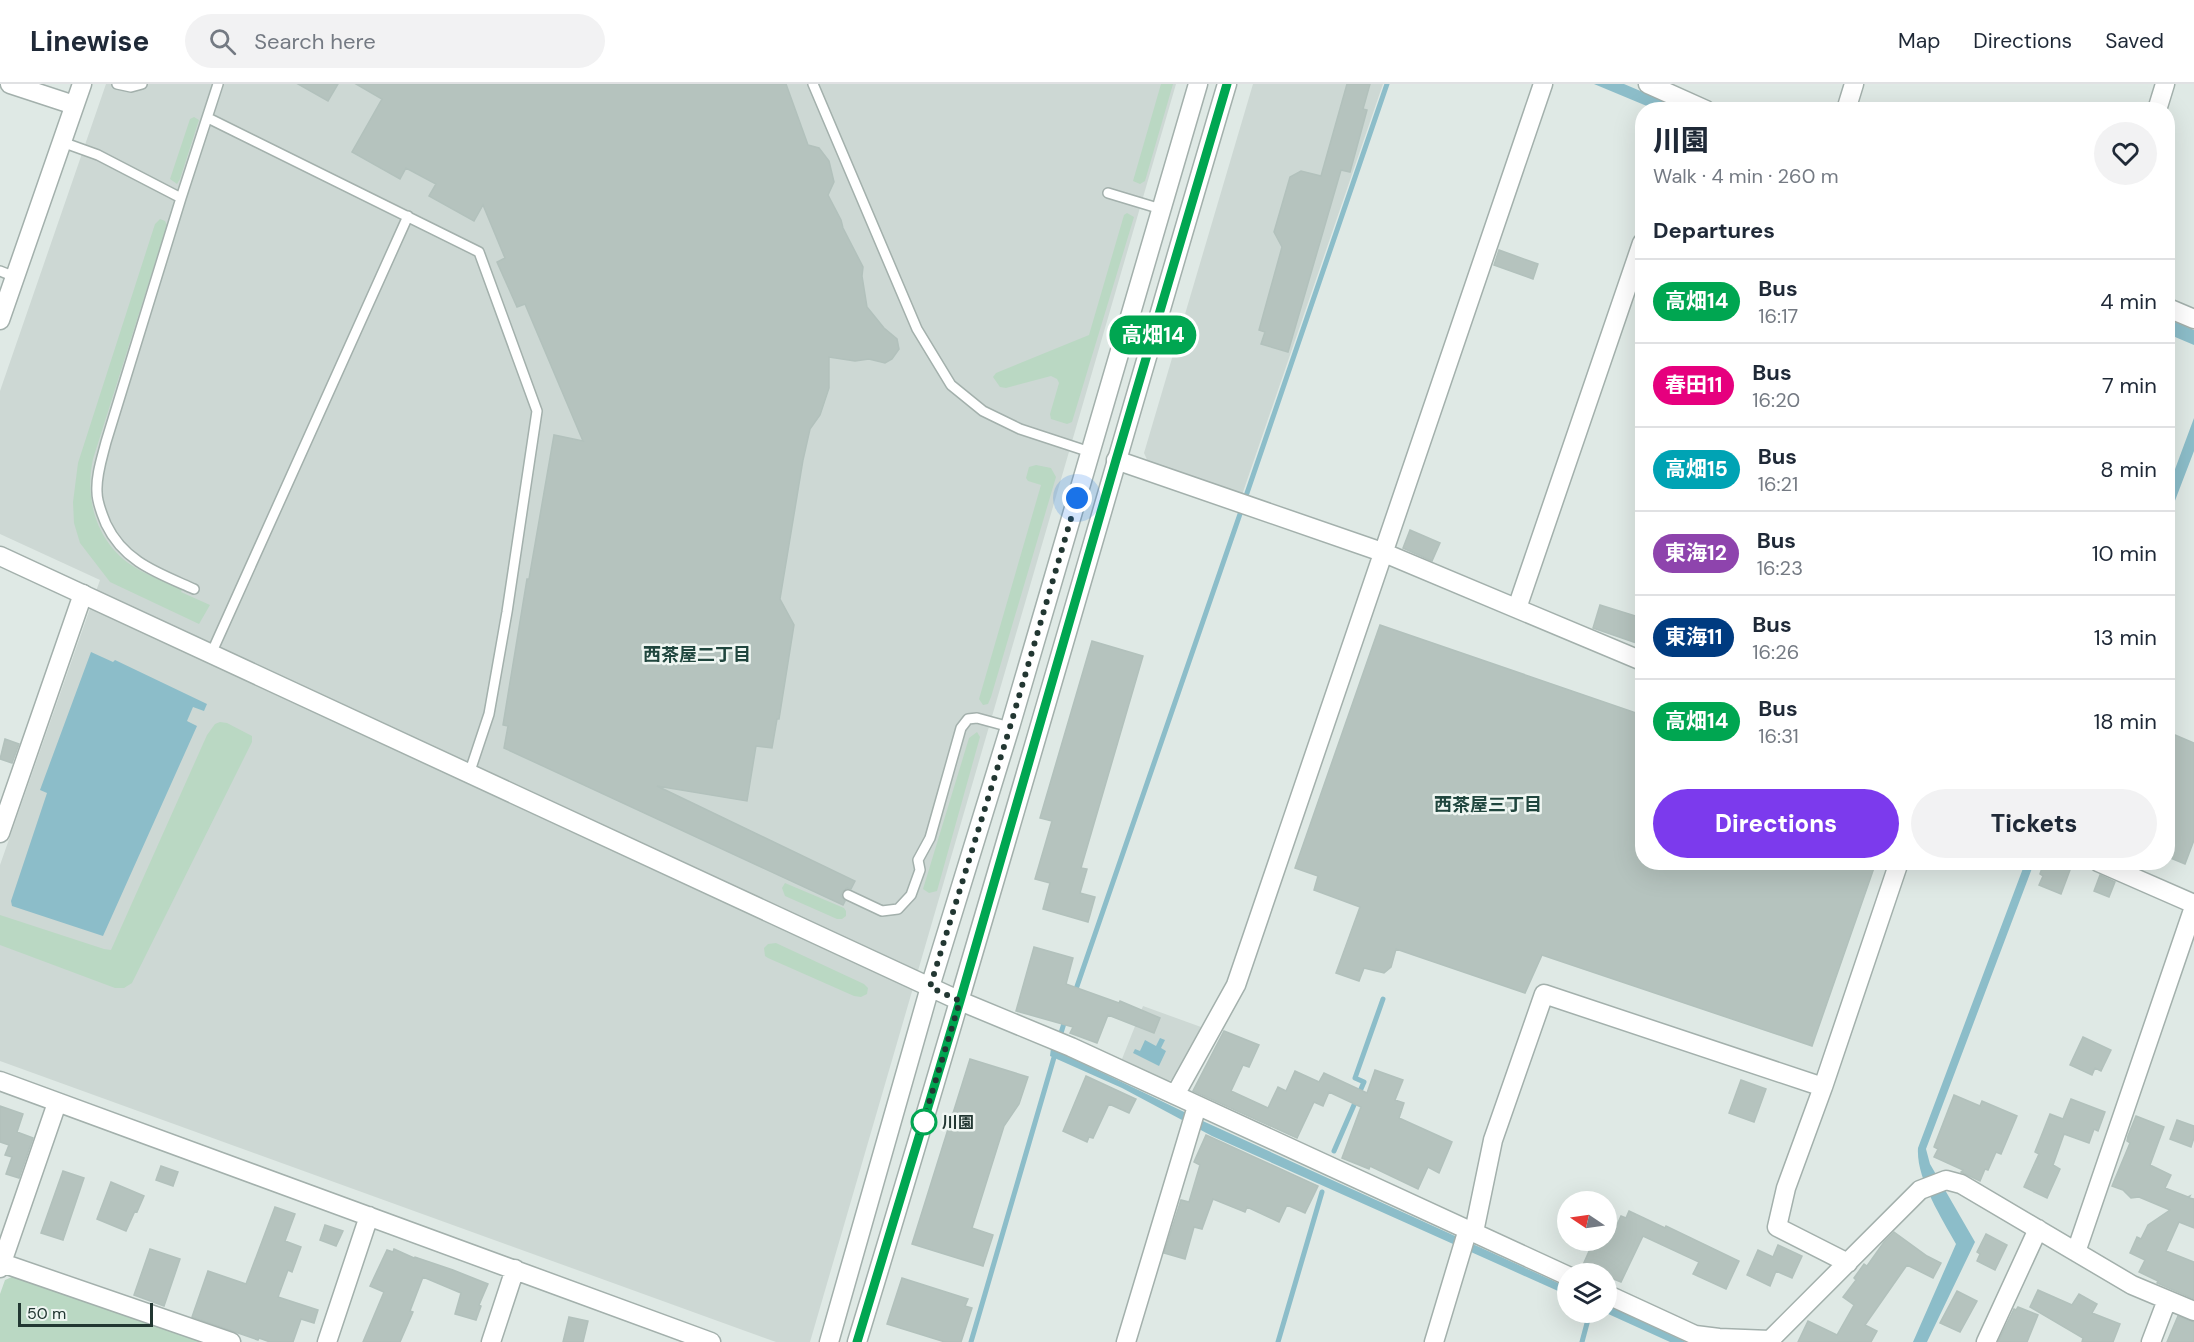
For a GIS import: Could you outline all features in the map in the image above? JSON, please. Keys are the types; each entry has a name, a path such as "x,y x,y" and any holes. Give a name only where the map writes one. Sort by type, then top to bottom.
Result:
{"street":[{"path":"10,84 74,105"},
{"path":"0,320 8,274 62,142 82,84"},
{"path":"829,1342 930,987 1010,727 1198,84"},
{"path":"857,1342 960,1001 1227,84"},
{"path":"1175,1095 1236,985 1543,84"},
{"path":"1648,84 1688,102"},
{"path":"1848,102 1854,84"},
{"path":"2159,102 2165,84"},
{"path":"1517,608 1635,263"},
{"path":"2175,311 2194,319"},
{"path":"1116,460 1382,552 1635,658"},
{"path":"0,556 960,1001 1071,1047 1175,1095 1194,1116 1467,1237 1557,1272"},
{"path":"0,833 83,594"},
{"path":"1848,1263 1777,1227 1786,1188 1823,1088 1896,870"},
{"path":"2076,1252 2194,906 2115,870"},
{"path":"1434,1342 1467,1237 1493,1140 1544,994 1823,1088"},
{"path":"0,1081 514,1269 678,1336 711,1342"},
{"path":"57,1103 1,1265 231,1342"},
{"path":"1126,1342 1194,1116"},
{"path":"1617,1299 1695,1335 1769,1341 1920,1190 1946,1180 1961,1184 2132,1285 2194,1311"},
{"path":"327,1342 369,1216"},
{"path":"1986,1342 2038,1229"},
{"path":"491,1342 514,1269"},
{"path":"2151,1342 2167,1300"}],"lane":[{"path":"117,84 131,87 142,84"},
{"path":"194,589 153,572 121,549 100,512 97,494 98,472 181,198 219,84"},
{"path":"813,84 917,329 951,385 983,411 1020,429 1090,452"},
{"path":"208,118 479,252 537,411 507,612 489,714 470,774"},
{"path":"62,142 98,155 181,198"},
{"path":"1108,193 1161,209"},
{"path":"211,654 408,216"},
{"path":"848,895 882,911 898,909 911,895 920,870 918,860 930,838 962,728 968,719 977,718 1010,727"}],"shaded area":[{"path":"106,84 1176,84 810,1342 776,1342 0,1061 0,865 100,580 0,534 0,391"},
{"path":"1253,84 1383,84 1242,495 1149,464 1144,453"},
{"path":"1143,1006 1201,1027 1173,1079 1167,1082 1122,1059"}],"green space":[{"path":"1161,84 1173,84 1145,181 1140,184 1133,181"},
{"path":"194,117 199,120 177,184 170,179 190,119"},
{"path":"1127,213 1134,217 1072,422 1067,424 1051,419 1050,414 1059,383 1057,379 1051,376 1006,388 1000,387 993,377 996,373 1089,335 1124,215"},
{"path":"160,219 167,225 93,459 90,490 96,520 112,547 123,558 141,571 183,588 181,592 210,605 199,624 110,582 80,543 74,523 73,502 78,463 155,224"},
{"path":"1036,465 1051,468 1056,477 991,697 988,704 983,705 979,699 1041,485 1028,481 1026,478 1029,467"},
{"path":"227,723 252,736 252,742 132,983 124,988 115,988 0,945 0,915 111,950 207,735 215,724"},
{"path":"977,732 980,737 937,891 929,893 923,889 969,738"},
{"path":"785,883 844,908 846,916 837,919 785,896 782,888"},
{"path":"776,943 864,984 868,988 867,994 861,997 854,996 765,956 764,948 768,944"},
{"path":"14,1276 204,1342 0,1342 0,1294 5,1280"}],"water":[{"path":"1594,84 1624,84 1666,102 1637,102"},
{"path":"2175,322 2194,330 2194,345 2175,337"},
{"path":"2194,418 2194,451 2175,501 2175,469"},
{"path":"91,652 113,662 115,660 207,704 204,711 193,707 187,721 197,726 103,936 12,906 11,901 47,793 40,790"},
{"path":"2022,870 2031,870 1926,1149 1930,1164 1975,1242 1927,1342 1913,1342 1956,1244 1925,1184 1918,1160 1918,1148"},
{"path":"1160,1038 1165,1040 1161,1048 1166,1051 1159,1066 1133,1053 1135,1049 1140,1051 1145,1040 1156,1046"},
{"path":"1051,1048 1205,1122 1557,1282 1557,1291 1212,1136 1122,1088 1050,1056"},
{"path":"1617,1310 1686,1342 1670,1342 1617,1318"}],"building":[{"path":"298,84 338,84 328,101"},
{"path":"356,84 786,84 808,145 819,148 829,161 834,182 828,195 863,267 862,276 867,307 884,328 897,339 899,349 892,359 885,363 869,359 855,361 829,357 829,388 820,415 810,429 780,599 794,625 779,719 777,719 772,748 756,746 747,801 657,786 855,881 851,889 847,888 842,892 841,896 845,901 843,905 504,748 508,726 503,725 554,435 583,441 525,304 517,307 497,262 505,258 483,205 474,221 429,196 436,184 406,168 400,179 352,152 382,99"},
{"path":"1347,84 1370,84 1363,109 1367,110 1350,172 1341,170 1288,352 1261,344 1265,332 1259,330 1282,247 1274,232 1290,177 1301,171 1321,176"},
{"path":"1499,250 1538,264 1533,279 1494,265"},
{"path":"1410,530 1440,543 1432,561 1403,548"},
{"path":"1600,605 1635,616 1635,643 1593,628"},
{"path":"1380,625 1635,713 1635,870 1873,870 1812,1046 1542,955 1525,993 1396,949 1391,967 1384,973 1364,968 1359,981 1336,973 1360,907 1314,890 1318,876 1295,868"},
{"path":"1092,641 1143,656 1081,868 1087,869 1080,893 1095,897 1088,922 1043,909 1050,883 1035,879 1052,821 1040,818"},
{"path":"2175,735 2194,743 2194,840 2185,864 2175,860"},
{"path":"5,739 19,744 12,763 0,759"},
{"path":"2041,870 2070,870 2061,894 2039,885 2043,876 2040,874"},
{"path":"2100,875 2115,882 2109,897 2094,891"},
{"path":"1034,947 1073,958 1066,984 1119,1003 1120,1001 1160,1018 1154,1033 1108,1015 1097,1043 1070,1033 1073,1027 1016,1011"},
{"path":"1224,1031 1259,1045 1249,1067 1243,1065 1231,1091 1268,1108 1278,1087 1286,1091 1295,1071 1319,1082 1324,1073 1367,1093 1375,1070 1403,1080 1395,1100 1404,1103 1399,1118 1452,1142 1439,1173 1428,1167 1418,1189 1370,1166 1369,1169 1342,1158 1361,1107 1329,1092 1323,1106 1314,1102 1297,1138 1193,1091"},
{"path":"2083,1037 2111,1050 2101,1071 2095,1068 2092,1075 2070,1065"},
{"path":"970,1059 1028,1077 1019,1104 1004,1126 972,1228 993,1235 983,1266 912,1244"},
{"path":"1086,1076 1136,1099 1129,1113 1109,1104 1093,1138 1089,1137 1087,1142 1063,1131"},
{"path":"1741,1080 1766,1089 1754,1122 1729,1113"},
{"path":"1954,1095 1980,1106 1982,1101 2017,1116 2001,1154 1996,1152 1980,1181 1961,1172 1963,1170 1934,1157 1938,1149 1934,1147"},
{"path":"2071,1099 2105,1112 2098,1131 2094,1129 2089,1143 2064,1134 2053,1165 2060,1169 2047,1198 2024,1187 2039,1154 2035,1152 2050,1114 2063,1119"},
{"path":"0,1106 23,1114 17,1132 33,1138 19,1178 6,1174 12,1157 5,1155 9,1145 0,1142"},
{"path":"2136,1116 2164,1127 2150,1165 2171,1175 2165,1188 2194,1199 2194,1228 2179,1222 2166,1251 2194,1262 2194,1299 2157,1283 2158,1281 2139,1272 2145,1260 2130,1253 2137,1237 2141,1239 2148,1225 2170,1210 2139,1197 2131,1198 2123,1190 2112,1186 2130,1143 2127,1141 2128,1136"},
{"path":"2177,1120 2194,1126 2191,1147 2170,1139"},
{"path":"1206,1135 1318,1186 1305,1213 1287,1205 1279,1222 1247,1207 1245,1212 1213,1199 1202,1229 1194,1227 1185,1259 1164,1253 1181,1200 1189,1202 1200,1165 1194,1162"},
{"path":"161,1166 178,1172 173,1186 156,1180"},
{"path":"63,1171 84,1178 63,1240 41,1233"},
{"path":"111,1182 144,1196 126,1231 97,1219"},
{"path":"275,1207 295,1214 285,1241 301,1247 292,1272 288,1270 278,1297 318,1310 314,1323 301,1319 293,1342 270,1342 192,1317 208,1271 246,1284"},
{"path":"1629,1211 1739,1261 1726,1289 1693,1274 1699,1262 1643,1236 1621,1282 1617,1280 1617,1263 1584,1263 1589,1251 1617,1251 1617,1225 1621,1216 1626,1218"},
{"path":"325,1225 343,1231 336,1246 320,1240"},
{"path":"1894,1232 1927,1256 1941,1263 1933,1278 1907,1265 1865,1325 1877,1331 1871,1342 1798,1342 1808,1321 1837,1335 1854,1305 1843,1297 1856,1280 1854,1278 1864,1264 1867,1266"},
{"path":"1986,1234 2007,1245 1995,1270 1977,1261 1980,1254 1977,1252"},
{"path":"1778,1245 1802,1256 1792,1278 1776,1271 1770,1286 1747,1275 1758,1250 1773,1257"},
{"path":"150,1249 180,1259 164,1306 134,1295"},
{"path":"394,1249 488,1284 479,1305 481,1306 476,1320 455,1314 461,1293 423,1277 410,1311 413,1312 400,1342 363,1342 384,1292 370,1286 387,1250 393,1252"},
{"path":"902,1278 968,1299 965,1306 972,1308 961,1342 945,1342 887,1324"},
{"path":"2038,1290 2072,1305 2079,1294 2097,1304 2092,1313 2120,1324 2113,1342 2082,1342 2083,1338 2030,1307"},
{"path":"1957,1291 1977,1301 1960,1332 1940,1323"},
{"path":"2018,1307 2038,1315 2027,1342 1998,1342 2014,1309"},
{"path":"2178,1316 2194,1322 2194,1342 2167,1342"},
{"path":"569,1317 588,1321 583,1342 563,1342"}],"waterway":[{"path":"1246,496 1387,84"},
{"path":"1074,995 1240,514"},
{"path":"1334,1151 1364,1082 1355,1078 1383,999"},
{"path":"1061,1033 1065,1020"},
{"path":"971,1342 1055,1054"},
{"path":"1278,1342 1322,1192"},
{"path":"1582,1342 1587,1323"}],"bus line":[{"name":"高畑14","path":"857,1342 960,1001 1227,84"}],"place":[{"name":"川園","path":"924,1122"}],"district":[{"name":"西茶屋二丁目","path":"697,655"},
{"name":"西茶屋三丁目","path":"1488,805"}],"route":[{"path":"924,1122 920,1132 960,1001 930,987 1077,498"}]}
